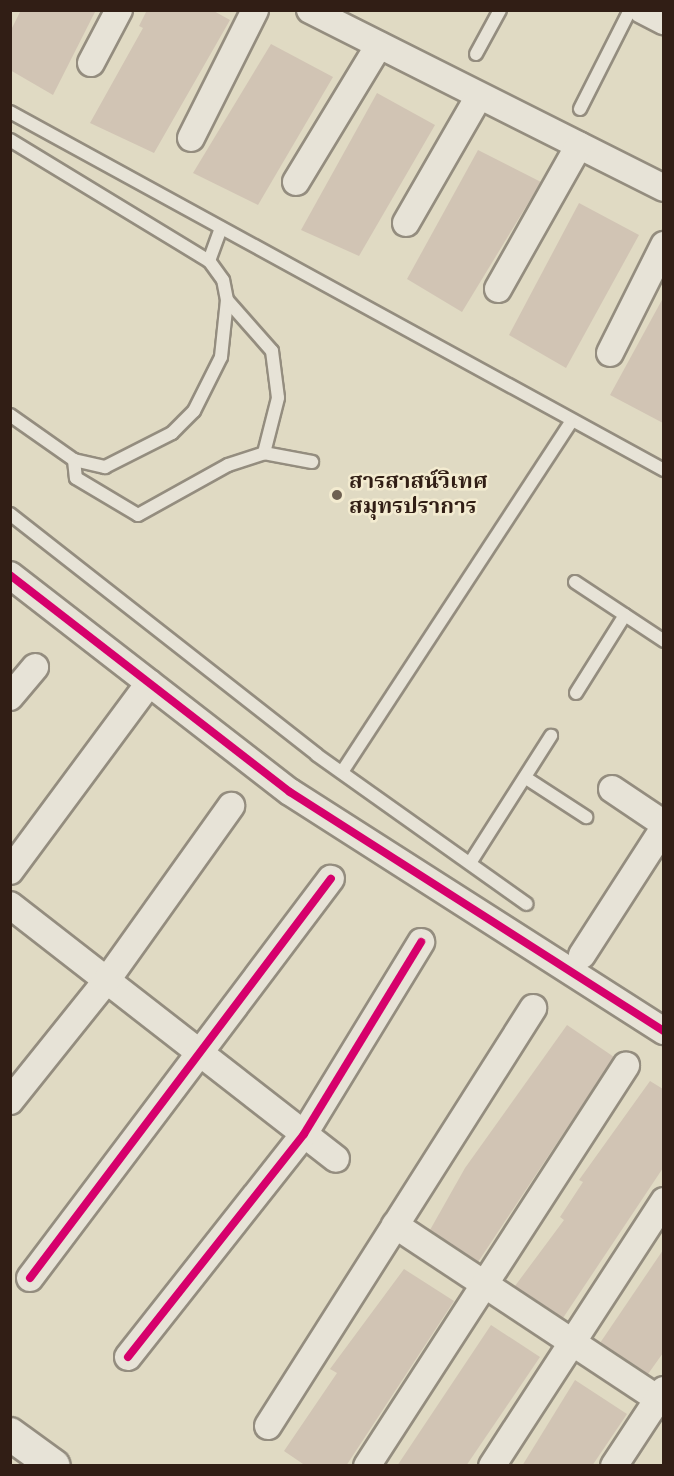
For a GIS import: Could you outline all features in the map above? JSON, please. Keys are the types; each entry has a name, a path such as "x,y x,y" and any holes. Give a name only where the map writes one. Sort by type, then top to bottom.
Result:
{"street":[{"path":"91,63 119,10"},
{"path":"191,138 255,10"},
{"path":"310,10 663,188"},
{"path":"642,10 663,21"},
{"path":"296,182 379,45"},
{"path":"406,223 480,96"},
{"path":"498,289 579,145"},
{"path":"610,353 663,245"},
{"path":"10,575 290,792 663,1031"},
{"path":"10,698 35,667"},
{"path":"10,871 149,683"},
{"path":"582,955 663,826 612,789"},
{"path":"10,1101 107,980 231,806"},
{"path":"30,1278 201,1055 331,879"},
{"path":"10,905 336,1159"},
{"path":"128,1357 304,1134 421,942"},
{"path":"268,1426 532,1008"},
{"path":"367,1466 482,1283 626,1066"},
{"path":"492,1466 663,1200"},
{"path":"394,1225 572,1342 662,1397 614,1466"},
{"path":"10,1434 54,1466"}],"lane":[{"path":"476,54 500,10"},
{"path":"580,109 630,10"},
{"path":"10,112 663,470"},
{"path":"10,140 209,261 223,280 227,300 221,357 194,411 172,433 131,458 105,467 74,460 10,415"},
{"path":"209,261 222,228"},
{"path":"227,300 272,351 278,398 264,453"},
{"path":"342,772 572,420"},
{"path":"74,460 76,478 138,515 228,465 264,453 312,462"},
{"path":"10,514 342,772 527,904"},
{"path":"575,582 663,641"},
{"path":"576,693 625,615"},
{"path":"470,863 551,736"},
{"path":"526,778 586,817"}],"building":[{"path":"21,10 96,10 53,95 10,70 10,32"},
{"path":"147,10 212,10 230,20 154,153 90,123 143,28 139,26"},
{"path":"271,44 333,77 258,205 193,173"},
{"path":"377,93 435,125 359,256 301,230"},
{"path":"478,150 541,182 462,312 407,279"},
{"path":"579,203 639,235 566,368 509,335"},
{"path":"663,298 663,423 610,395"},
{"path":"567,1025 614,1057 478,1262 430,1230 465,1168"},
{"path":"650,1081 663,1089 663,1168 563,1318 515,1286 564,1220 560,1217 583,1182 579,1180"},
{"path":"663,1250 663,1353 648,1374 600,1343"},
{"path":"404,1269 454,1301 346,1466 306,1466 284,1451 337,1373 330,1369"},
{"path":"491,1325 540,1357 466,1466 397,1466"},
{"path":"575,1380 627,1414 592,1466 522,1466"}],"cycle path":[{"path":"10,575 290,792 664,1031"},
{"path":"30,1278 331,879"},
{"path":"128,1357 304,1134 421,942"}],"place":[{"name":"สารสาสน์วิเทศ สมุทรปราการ","path":"337,495"}]}
